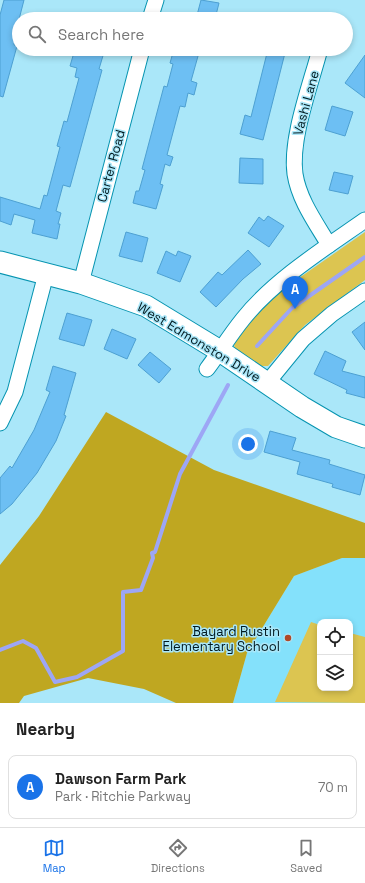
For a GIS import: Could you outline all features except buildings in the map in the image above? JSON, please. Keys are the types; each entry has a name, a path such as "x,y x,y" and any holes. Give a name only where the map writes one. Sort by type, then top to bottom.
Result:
{"street":[{"path":"152,12 156,0"},
{"name":"Carter Road","path":"81,283 140,56"},
{"name":"Vashi Lane","path":"318,56 296,138 295,174 307,208 329,245"},
{"path":"207,369 243,319 273,289 329,245 365,220"},
{"name":"West Edmonston Drive","path":"0,262 81,283 146,306 336,427 365,437"},
{"path":"0,423 15,392 46,274"},
{"path":"267,383 303,339 332,314 365,291"}],"shaded area":[{"path":"365,232 365,280 305,325 268,366 256,366 235,350 234,344 236,336 279,292"},
{"path":"106,412 214,470 365,523 365,558 342,558 294,576 247,653 233,703 176,703 144,689 88,678 24,696 19,703 0,703 0,565 39,516"},
{"name":"Bayard Rustin Elementary School","path":"342,558 365,558 365,703 233,703 247,653 294,576"},
{"path":"311,622 317,624 317,691 353,691 353,634 365,637 365,703 275,702"}],"waterway":[{"path":"257,346 292,308 365,257"},
{"path":"0,650 23,641 36,648 55,682 77,677 123,651 123,592 141,590 153,558 152,553 155,552 180,474 228,385"}],"place":[{"name":"Dawson Farm Park","path":"295,309"},
{"name":"Bayard Rustin Elementary School","path":"288,638"}]}
